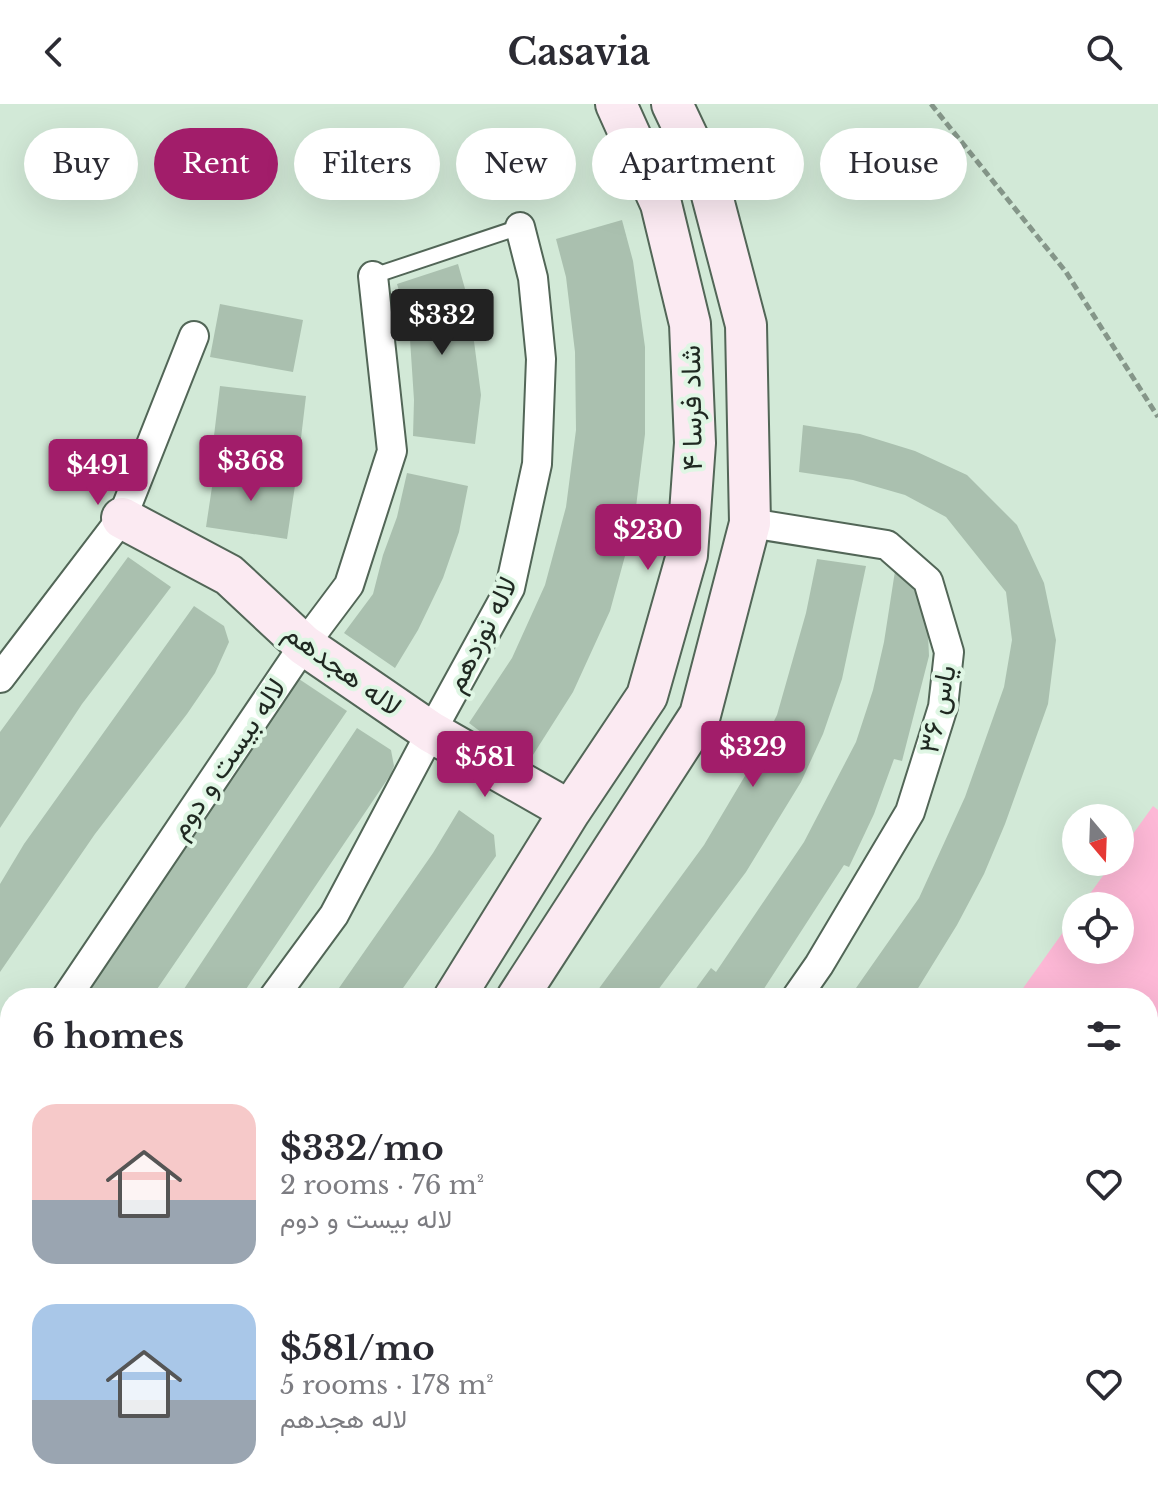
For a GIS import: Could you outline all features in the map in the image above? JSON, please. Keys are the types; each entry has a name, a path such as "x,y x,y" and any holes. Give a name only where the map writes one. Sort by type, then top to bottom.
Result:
{"street":[{"name":"شاد فرسا ۴","path":"460,988 570,811 647,696 687,555 695,443 690,324 661,204 616,104"},
{"name":"شاد فرسا ۴","path":"523,988 700,715 750,523 746,325 708,180 672,104"},
{"name":"لاله نوزدهم","path":"280,988 334,915 510,588 537,464 541,359 533,278 520,227"},
{"name":"لاله بیست و دوم","path":"73,988 304,645 349,585 392,451 373,276"},
{"path":"0,678 122,518 194,336"},
{"name":"لاله هجدهم","path":"122,518 229,575 304,645 431,732 570,811"},
{"name":"یاس ۳۶","path":"750,523 887,545 928,581 949,652 943,707 910,812 802,988"}],"lane":[{"path":"373,276 520,227"}],"path":[{"path":"931,104 1066,272 1158,417"}],"shaded area":[{"path":"1153,806 1158,810 1158,988 1023,988 1062,934 1062,964 1134,964 1134,892 1091,892 1103,876 1134,876 1134,832"}],"building":[{"path":"622,220 633,261 645,347 645,434 634,523 610,611 573,692 526,766 469,723 512,658 545,585 566,507 576,430 575,352 566,277 556,239"},
{"path":"458,264 469,303 481,395 475,444 413,436 409,324 397,284"},
{"path":"220,304 303,320 293,372 210,357"},
{"path":"220,386 306,396 299,455 213,444"},
{"path":"803,425 860,434 915,451 967,475 1017,525 1044,583 1056,640 1048,704 984,874 918,988 856,988 919,898 965,797 1004,687 1012,640 1006,592 946,517 905,495 853,480 799,472"},
{"path":"215,467 296,479 287,539 206,527"},
{"path":"407,473 468,486 459,532 443,578 418,630 395,668 344,633 373,594"},
{"path":"128,557 171,587 82,704 0,828 0,732"},
{"path":"817,559 866,566 842,679 823,734 801,782 746,872 659,988 599,988 704,845 755,759 777,715 806,613"},
{"path":"895,571 912,587 927,611 929,656 902,761 894,759 874,814 849,867 844,865 764,988 696,988 711,968 716,972 804,842 856,742 884,642"},
{"path":"194,606 224,626 229,642 215,673 95,834 0,972 0,884 24,844"},
{"path":"299,679 347,711 158,988 89,988"},
{"path":"357,728 391,750 394,766 391,774 247,988 185,988"},
{"path":"459,810 494,835 496,856 403,988 339,988 433,853"}]}
